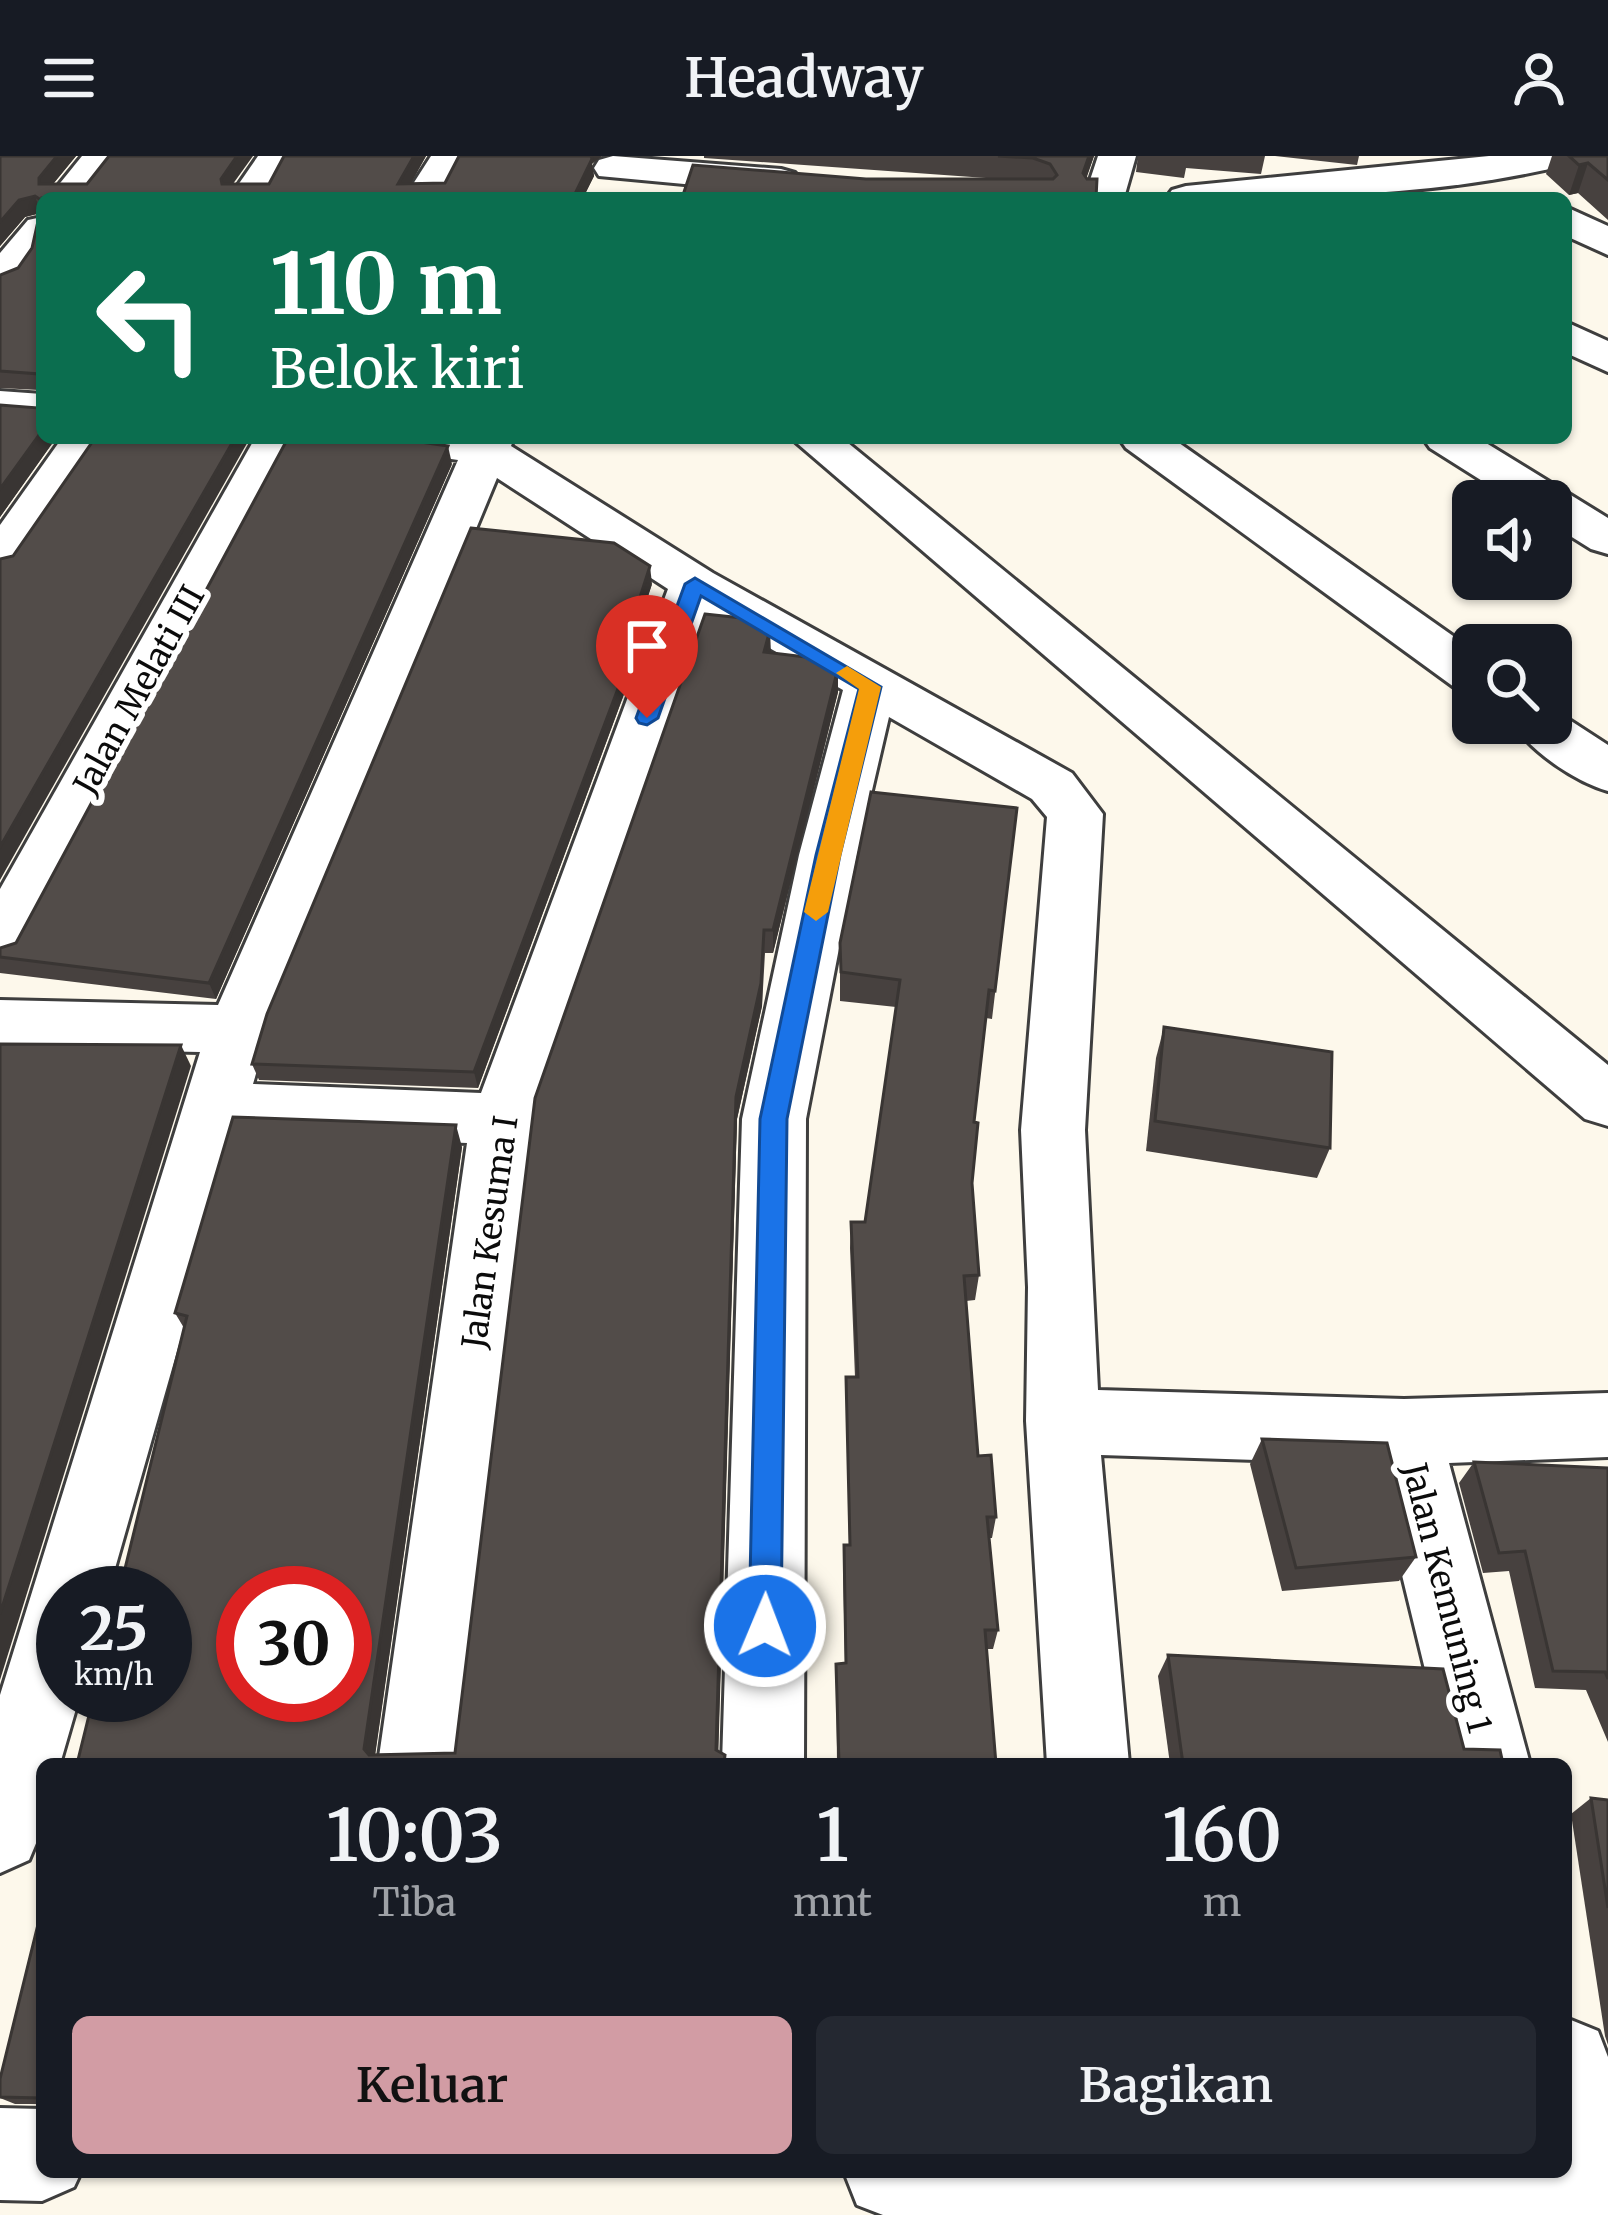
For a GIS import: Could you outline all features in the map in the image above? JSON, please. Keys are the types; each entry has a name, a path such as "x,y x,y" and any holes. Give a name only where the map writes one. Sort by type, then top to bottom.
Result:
{"street":[{"path":"73,192 103,156"},
{"path":"253,192 277,156"},
{"path":"428,192 450,156"},
{"path":"1106,192 1117,156"},
{"path":"1212,192 1293,173 1556,156"},
{"path":"1483,162 1523,192"},
{"path":"611,174 773,168 813,183"},
{"path":"1572,222 1608,243"},
{"path":"0,279 36,236"},
{"path":"1572,338 1608,359"},
{"path":"0,405 36,408"},
{"path":"0,560 81,444"},
{"name":"Jalan Melati III","path":"0,942 275,444"},
{"path":"78,1566 238,1029 488,444 695,584 1052,786 1075,814 1053,1130 1062,1287 1062,1421 1088,1758"},
{"path":"821,444 1608,1101"},
{"path":"1150,444 1452,660"},
{"path":"1456,444 1514,480"},
{"path":"1572,516 1608,538"},
{"name":"Jalan Kesuma I","path":"420,1758 503,1119 695,584"},
{"path":"763,1758 774,1119 828,855 870,687"},
{"path":"1569,744 1608,772"},
{"path":"0,1024 238,1029"},
{"path":"212,1108 503,1119"},
{"path":"1062,1421 1404,1432 1608,1425"},
{"name":"Jalan Kemuning 1","path":"1404,1432 1488,1758"},
{"path":"0,1831 36,1708"},
{"path":"1280,2178 1603,2186 1572,2083"},
{"path":"0,2154 36,2155"}],"building":[{"path":"0,156 57,156 39,184 87,184 109,156 237,156 222,184 269,184 284,156 414,156 398,184 445,183 459,156 592,159 576,192 36,192 36,197 19,200 0,222"},
{"path":"998,156 1089,156 1083,173 1087,179 1097,179 1096,192 684,192 693,165 866,179 1053,179 1057,175 1050,164"},
{"path":"1569,156 1608,156 1608,180 1588,163 1579,165"},
{"path":"36,230 36,374 0,371 0,275 18,268 32,248"},
{"path":"0,405 36,408 36,439 0,489"},
{"path":"91,444 232,444 0,847 0,559 13,556"},
{"path":"285,444 448,446 209,983 0,957 0,948 16,943"},
{"path":"471,528 614,543 650,566 635,613 646,614 474,1072 252,1064 267,1014"},
{"path":"705,614 751,619 770,630 764,652 822,659 838,668 773,930 764,930 761,983 736,1097 716,1750 725,1758 78,1758 87,1722 192,1722 192,1566 126,1566 187,1316 175,1313 233,1117 456,1125 372,1695 372,1566 216,1566 216,1722 368,1722 364,1749 369,1755 455,1753 535,1098"},
{"path":"871,792 1017,808 974,1122 978,1123 972,1183 979,1275 964,1276 978,1456 991,1455 996,1517 987,1517 998,1630 985,1630 996,1758 839,1758 836,1664 846,1663 844,1545 850,1545 846,1377 858,1377 851,1222 865,1222 900,980 841,972 840,943"},
{"path":"1164,1027 1332,1052 1330,1148 1155,1121"},
{"path":"0,1044 181,1045 0,1614"},
{"path":"1262,1439 1387,1443 1416,1557 1296,1568"},
{"path":"1474,1462 1608,1468 1608,1679 1605,1672 1553,1671 1525,1551 1499,1553"},
{"path":"1168,1655 1443,1669 1464,1749 1500,1750 1502,1758 1182,1758"},
{"path":"1591,1798 1608,1800 1608,1908"},
{"path":"36,1932 36,2098 0,2097 0,2079"}],"slow traffic":[{"path":"816,912 870,687 847,673"}],"route":[{"path":"647,718 695,584 870,687 828,855 774,1119 765,1626"}]}
